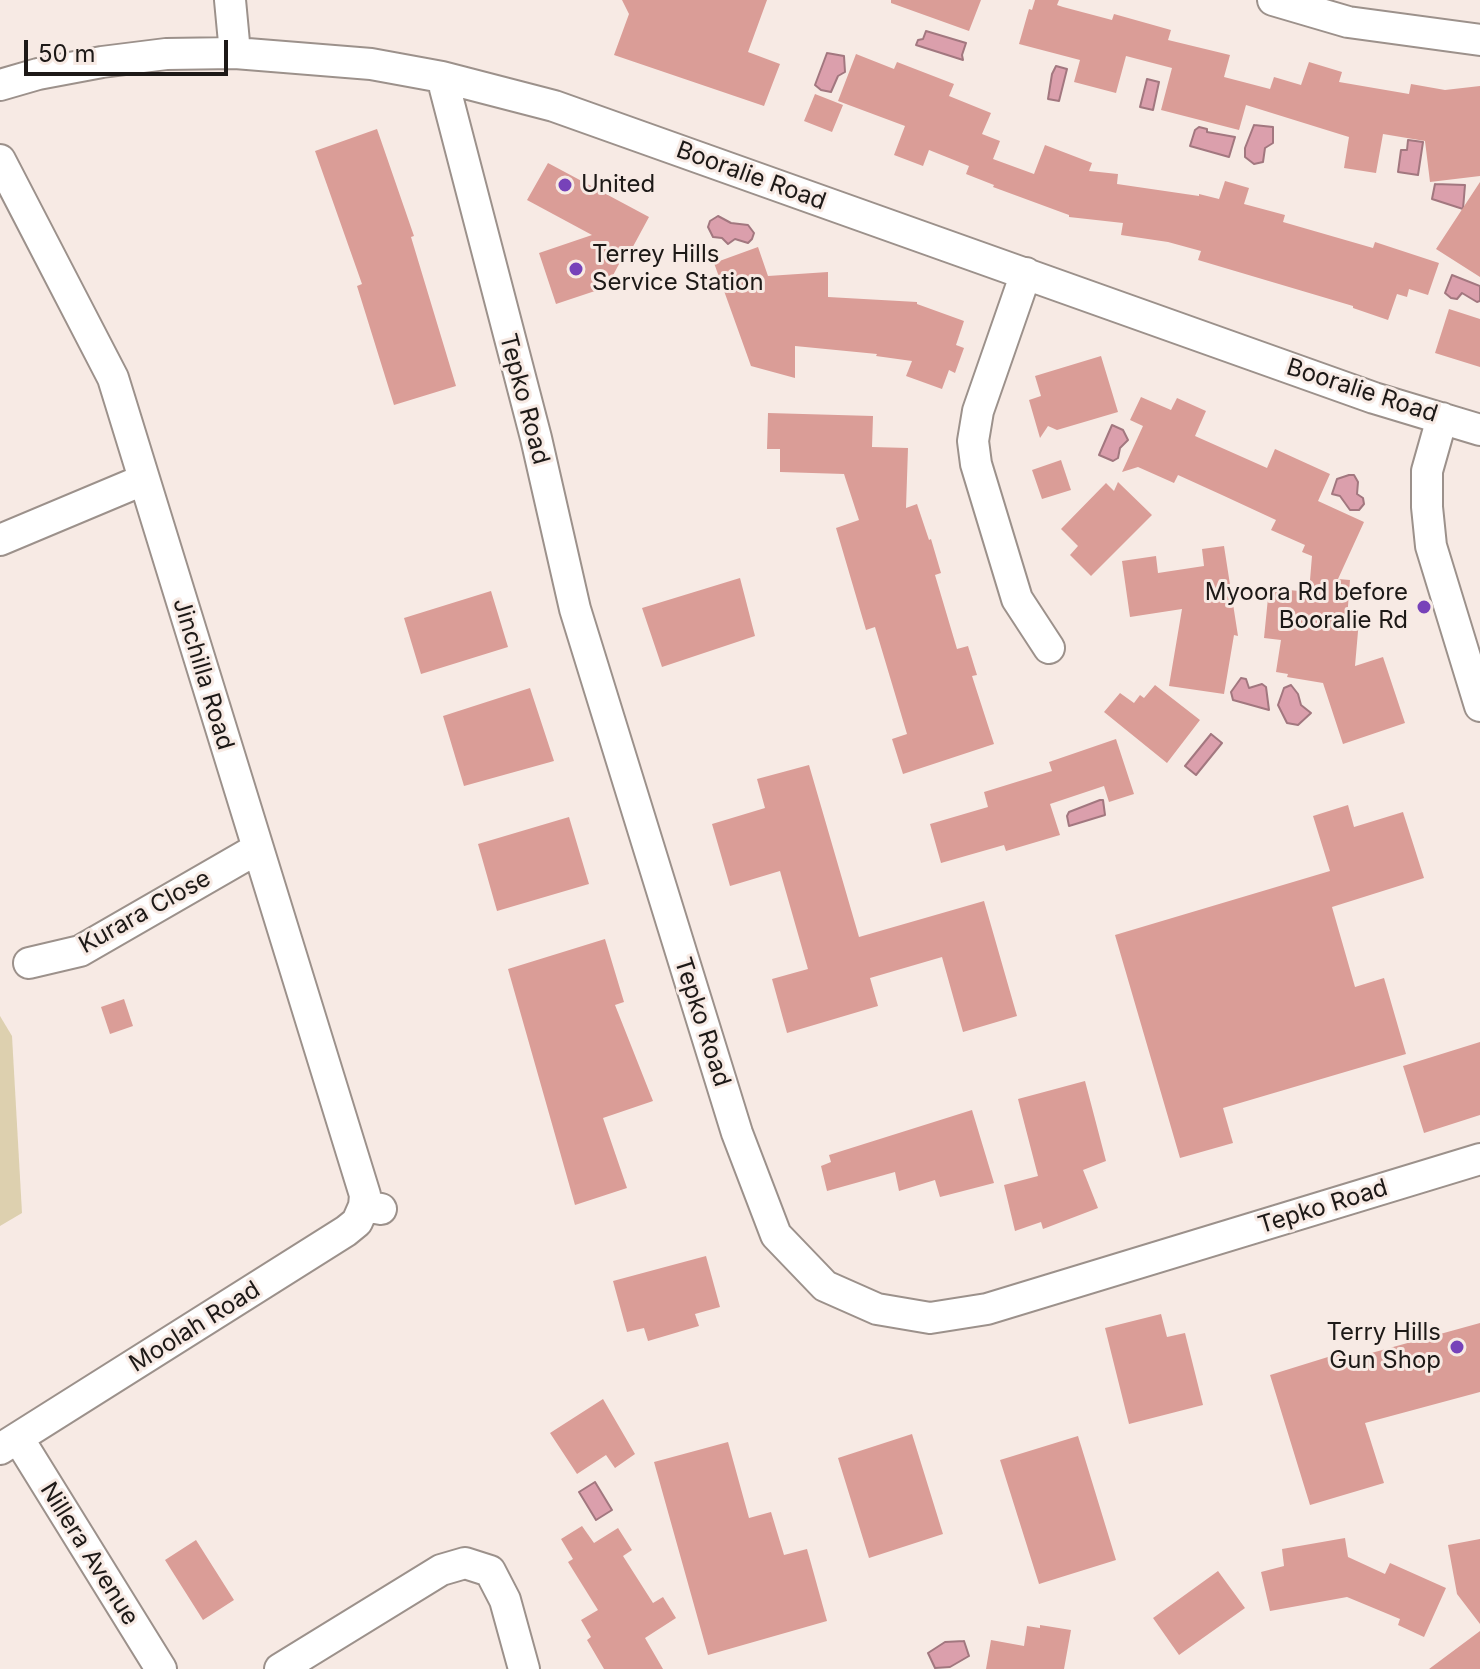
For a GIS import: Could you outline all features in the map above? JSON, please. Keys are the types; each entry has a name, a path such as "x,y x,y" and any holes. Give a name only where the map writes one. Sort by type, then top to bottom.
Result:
{"street":[{"path":"230,0 235,53"},
{"path":"1273,0 1348,22 1480,40"},
{"name":"Booralie Road","path":"0,85 102,62 166,54 235,53 371,64 442,77 554,106 1374,398 1480,430"},
{"name":"Tepko Road","path":"442,77 536,438 575,609 732,1118 776,1235 825,1286 877,1309 930,1318 987,1309 1480,1159"},
{"name":"Jinchilla Road","path":"0,160 113,378 365,1195 373,1207"},
{"path":"1026,273 978,411 973,441 976,464 1017,599 1049,648"},
{"path":"1442,418 1427,471 1431,546 1480,706"},
{"path":"0,540 143,480"},
{"name":"Kurara Close","path":"29,963 80,951 257,849"},
{"name":"Moolah Road","path":"9,1444 346,1231 373,1207"},
{"name":"Nillera Avenue","path":"9,1444 161,1669"},
{"path":"280,1669 441,1570 465,1563 490,1571 505,1600 524,1669"}],"shaded area":[{"path":"926,31 966,43 963,60 916,45"},
{"path":"827,53 844,56 845,72 838,76 831,92 815,85"},
{"path":"1056,66 1067,69 1059,101 1048,99"},
{"path":"1147,79 1159,82 1153,110 1140,107"},
{"path":"1254,125 1273,127 1273,143 1265,148 1263,162 1254,164 1245,157 1245,148"},
{"path":"1199,127 1207,129 1207,132 1235,137 1229,157 1190,146"},
{"path":"1408,140 1423,142 1418,175 1398,172 1401,150 1407,150"},
{"path":"1435,184 1465,185 1463,209 1432,199"},
{"path":"718,216 731,223 748,225 754,233 752,239 748,243 735,239 728,244 722,238 713,237 708,227 710,221"},
{"path":"1452,275 1480,286 1480,301 1462,293 1457,299 1445,293"},
{"path":"1112,425 1123,430 1128,440 1113,461 1099,455"},
{"path":"1354,475 1358,482 1357,494 1363,498 1364,504 1359,510 1350,510 1340,496 1332,494 1337,479"},
{"path":"1241,678 1246,679 1249,688 1262,684 1266,687 1269,710 1233,700 1231,692"},
{"path":"1291,685 1301,705 1311,713 1298,725 1287,723 1278,705 1284,688"},
{"path":"1211,734 1222,743 1196,775 1185,766"},
{"path":"1103,800 1105,815 1069,826 1069,812"},
{"path":"0,1016 12,1036 22,1213 0,1226"},
{"path":"595,1482 612,1510 596,1520 579,1492"},
{"path":"964,1641 969,1656 950,1667 935,1668 928,1653 945,1642"}],"building":[{"path":"622,0 767,0 748,52 780,64 764,106 614,55 629,14"},
{"path":"891,0 981,0 969,31 891,3"},
{"path":"1035,0 1059,0 1057,5 1063,7 1112,20 1114,14 1171,30 1168,40 1230,55 1224,77 1270,89 1274,77 1301,85 1309,62 1342,72 1339,82 1409,94 1411,84 1445,90 1480,86 1480,176 1430,182 1425,141 1383,134 1376,173 1344,168 1349,137 1246,105 1239,130 1161,110 1172,68 1126,56 1116,93 1074,82 1080,60 1019,44 1029,9 1032,10"},
{"path":"856,54 894,69 897,62 954,84 949,96 991,113 982,134 1000,141 993,159 1034,174 1045,145 1092,163 1089,171 1118,174 1117,184 1219,199 1225,181 1249,188 1244,204 1285,215 1283,222 1373,248 1375,242 1439,263 1428,295 1409,289 1407,297 1397,294 1388,320 1353,306 1198,260 1201,251 1121,235 1123,223 1069,217 993,187 966,174 969,166 929,150 923,166 894,155 905,126 838,101"},
{"path":"815,94 843,105 832,132 804,121"},
{"path":"377,129 414,236 411,237 456,386 394,405 357,286 362,284 315,151"},
{"path":"548,163 649,217 611,279 613,285 556,304 539,253 592,235 527,200"},
{"path":"1480,182 1480,277 1436,249"},
{"path":"758,247 768,276 828,272 828,297 917,302 964,321 956,345 964,348 955,373 949,370 942,389 906,376 912,361 877,354 795,346 795,378 751,366 714,263"},
{"path":"1449,309 1480,319 1480,367 1435,353"},
{"path":"1101,356 1118,412 1057,430 1048,426 1040,438 1029,400 1041,396 1035,376"},
{"path":"1141,397 1171,410 1177,398 1206,411 1195,436 1267,468 1275,449 1330,474 1318,501 1364,522 1338,579 1350,580 1347,619 1359,620 1355,666 1383,657 1405,723 1343,744 1323,683 1276,672 1281,640 1264,638 1269,588 1309,592 1312,556 1302,552 1305,545 1271,530 1276,520 1178,475 1174,483 1138,467 1122,472 1143,426 1130,420"},
{"path":"768,413 873,416 872,447 908,448 906,508 917,504 931,539 941,573 935,575 957,649 968,646 977,675 972,676 994,744 903,774 892,739 907,734 875,627 866,630 836,528 859,520 844,474 780,472 780,449 767,449"},
{"path":"1061,460 1071,490 1042,499 1032,470"},
{"path":"1118,482 1152,515 1091,576 1070,555 1078,546 1061,529 1106,483 1114,491"},
{"path":"1224,546 1238,636 1234,635 1224,694 1169,686 1182,609 1130,617 1122,561 1156,556 1158,573 1204,566 1202,549"},
{"path":"740,578 755,636 662,667 642,608"},
{"path":"491,591 508,647 421,674 404,618"},
{"path":"1155,685 1200,720 1167,763 1104,712 1120,693 1134,703 1140,695 1144,698"},
{"path":"530,688 554,761 464,786 443,716"},
{"path":"1116,739 1134,794 1109,802 1104,786 1050,804 1060,835 1006,851 1004,845 941,863 930,824 988,807 984,792 1052,771 1049,762"},
{"path":"809,765 859,937 984,901 1017,1016 963,1032 942,957 870,978 878,1006 787,1033 772,979 808,969 780,871 730,886 712,824 765,808 757,779"},
{"path":"1348,805 1354,827 1403,812 1424,878 1332,907 1355,987 1384,978 1406,1054 1223,1108 1233,1143 1180,1158 1115,935 1330,871 1313,816"},
{"path":"569,817 589,884 497,911 478,844"},
{"path":"605,939 624,1002 615,1005 653,1101 603,1118 627,1188 575,1205 508,969"},
{"path":"124,999 133,1026 110,1034 101,1007"},
{"path":"1480,1042 1480,1115 1424,1133 1403,1066"},
{"path":"1085,1081 1106,1161 1083,1170 1098,1208 1043,1229 1041,1222 1015,1231 1004,1185 1038,1176 1018,1099"},
{"path":"972,1110 994,1183 940,1197 935,1180 899,1191 895,1172 827,1191 821,1166 831,1162 829,1155"},
{"path":"706,1256 720,1307 695,1314 699,1326 648,1341 644,1328 627,1332 613,1281"},
{"path":"1161,1314 1167,1337 1185,1333 1203,1405 1129,1424 1105,1328"},
{"path":"1480,1323 1480,1392 1365,1423 1384,1483 1310,1505 1270,1375 1344,1352 1346,1360"},
{"path":"603,1399 635,1454 615,1468 606,1455 577,1474 550,1433"},
{"path":"912,1434 943,1534 869,1558 838,1458"},
{"path":"1078,1436 1116,1560 1039,1584 1000,1460"},
{"path":"728,1442 749,1518 771,1512 784,1555 807,1549 827,1621 708,1655 654,1462"},
{"path":"582,1526 594,1543 618,1528 632,1550 623,1556 653,1603 663,1597 676,1618 645,1638 663,1669 604,1669 587,1640 591,1637 581,1620 598,1610 568,1562 573,1559 561,1539"},
{"path":"1345,1538 1348,1557 1385,1574 1390,1563 1446,1588 1424,1637 1398,1625 1400,1619 1347,1597 1270,1611 1261,1572 1284,1566 1282,1549"},
{"path":"1480,1539 1480,1624 1457,1594 1448,1545"},
{"path":"196,1540 234,1600 203,1620 165,1560"},
{"path":"1218,1571 1245,1608 1179,1655 1153,1618"},
{"path":"1040,1625 1071,1630 1064,1669 986,1669 991,1640 1024,1646 1027,1626 1040,1628"},
{"path":"1480,1631 1480,1669 1429,1669"}],"place":[{"name":"United","path":"565,185"},
{"name":"Terrey Hills Service Station","path":"576,269"},
{"name":"Myoora Rd before Booralie Rd","path":"1424,607"},
{"name":"Terry Hills Gun Shop","path":"1457,1347"}]}
